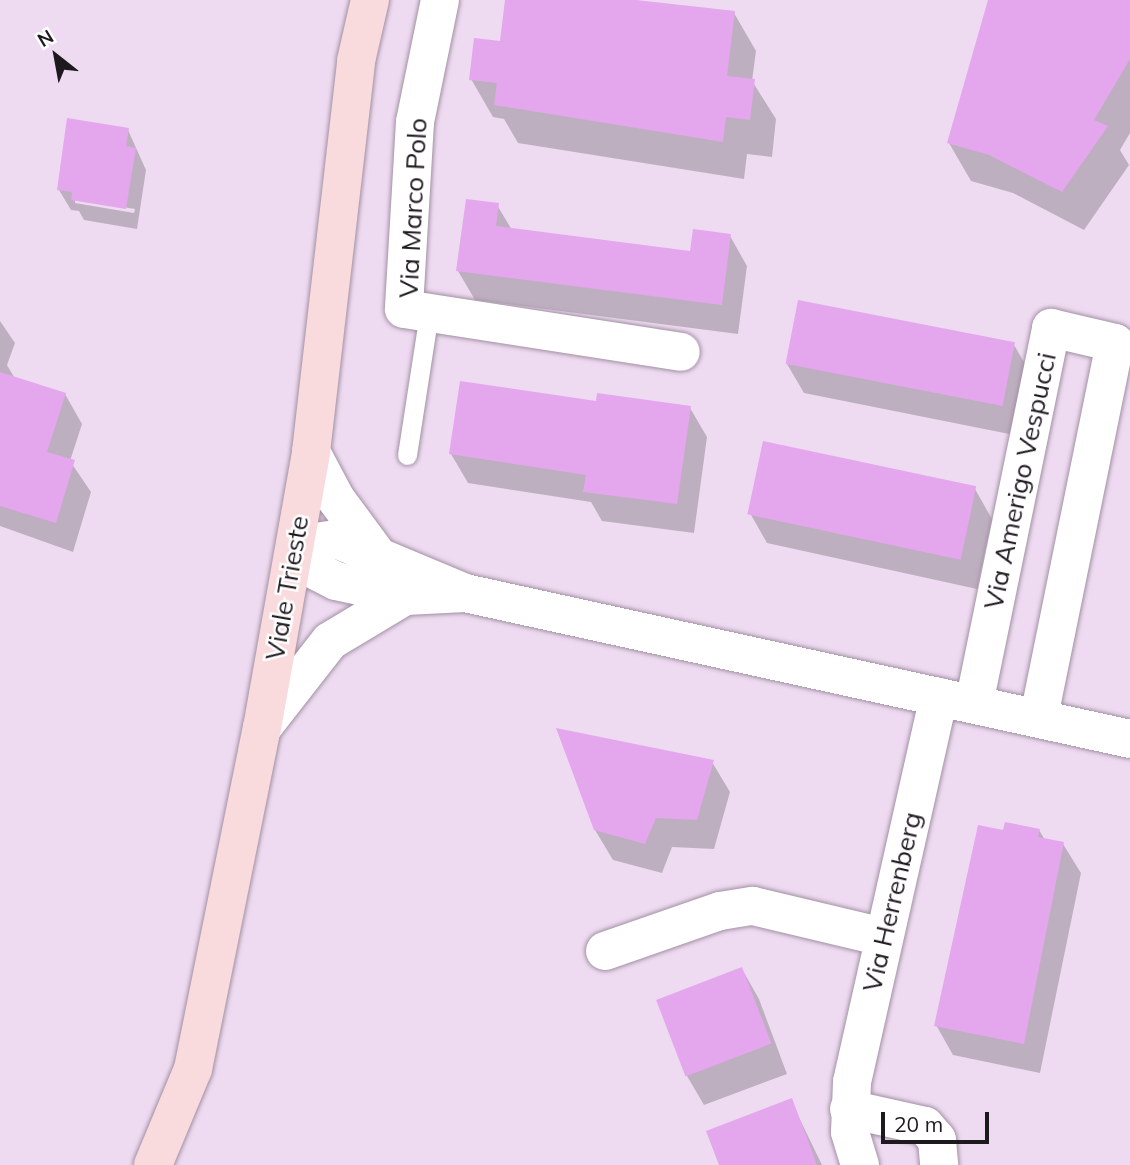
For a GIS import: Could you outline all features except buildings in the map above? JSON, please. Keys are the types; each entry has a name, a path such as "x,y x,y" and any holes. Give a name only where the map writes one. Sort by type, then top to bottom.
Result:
{"main road":[{"name":"Viale Trieste","path":"153,1165 193,1069 262,728 311,452 356,61 370,0"}],"street":[{"name":"Via Marco Polo","path":"440,0 415,122 404,309 681,352"},
{"name":"Via Amerigo Vespucci","path":"957,700 1051,328 1115,343 1039,718"},
{"path":"311,452 336,499 377,556"},
{"path":"464,593 405,596 336,581 310,568 295,545 336,539 464,593 1130,739"},
{"path":"262,728 330,641 405,596"},
{"name":"Via Herrenberg","path":"860,1165 849,1109 883,937 957,700"},
{"path":"605,951 720,911 753,906 883,937"},
{"path":"849,1109 925,1126 937,1140 939,1165"}],"lane":[{"path":"407,455 429,313"}]}
